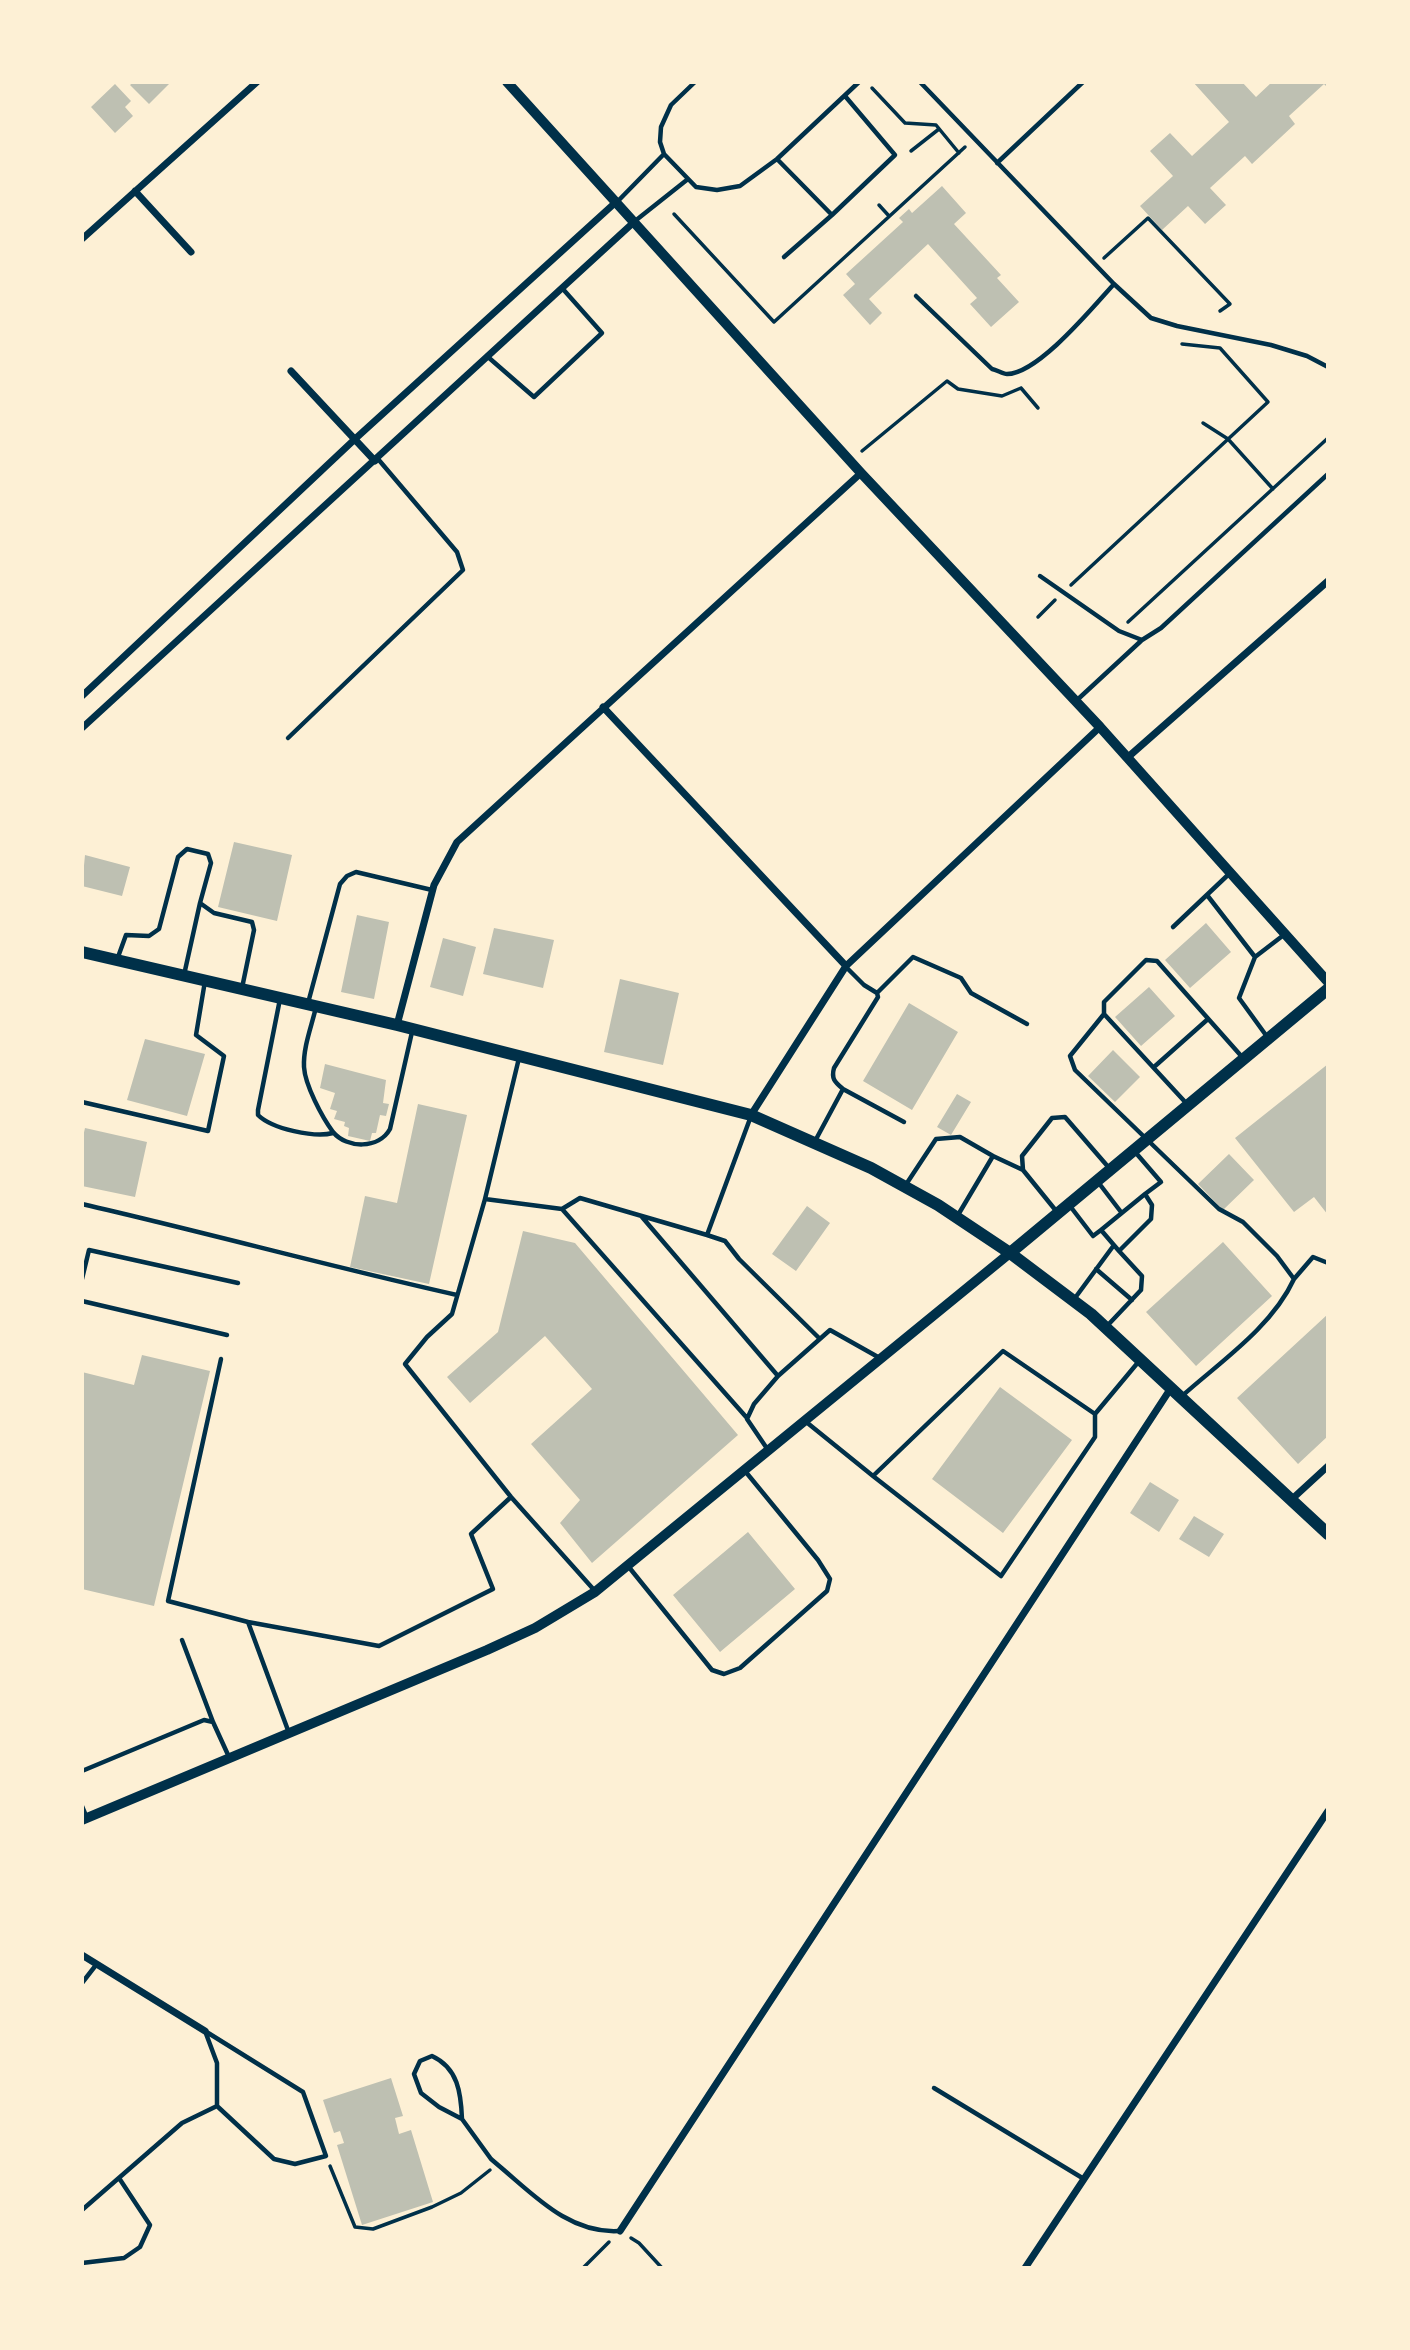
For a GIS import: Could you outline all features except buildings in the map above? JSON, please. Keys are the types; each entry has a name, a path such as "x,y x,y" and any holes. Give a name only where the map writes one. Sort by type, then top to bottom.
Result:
{"main road":[{"path":"82,952 397,1025 751,1115 871,1168 1010,1253 1073,1300 1106,1327 1328,1534"},
{"path":"1010,1253 1328,989"}],"street":[{"path":"82,239 257,82"},
{"path":"507,82 861,473 1100,727 1328,982"},
{"path":"135,191 191,252"},
{"path":"82,696 355,439 617,202"},
{"path":"82,728 634,222"},
{"path":"291,371 376,460"},
{"path":"397,1025 433,891 457,842 861,473"},
{"path":"1127,758 1328,581"},
{"path":"603,707 846,966"},
{"path":"751,1115 846,966 1100,727"},
{"path":"85,1819 523,1633 595,1592 1010,1253"},
{"path":"620,2231 1171,1388"},
{"path":"1291,1500 1328,1466"},
{"path":"1025,2268 1328,1811"},
{"path":"82,1955 205,2031"}],"lane":[{"path":"695,82 670,105 661,127 660,142 664,155 696,187 717,190 740,186 777,159 859,82"},
{"path":"920,82 1114,284 1151,318 1271,345 1307,356 1328,367"},
{"path":"997,163 1083,82"},
{"path":"784,257 895,155 845,96"},
{"path":"617,202 664,155"},
{"path":"777,159 832,215"},
{"path":"634,222 688,179"},
{"path":"916,296 992,369 1006,374 1021,370 1038,360 1084,317 1114,284"},
{"path":"488,357 534,397 601,333 562,288"},
{"path":"288,738 463,570 457,552 376,460"},
{"path":"1076,701 1142,640 1161,628 1328,474"},
{"path":"1040,576 1119,631 1142,640"},
{"path":"117,960 126,935 149,936 159,929 178,856 187,849 208,854 211,863 184,976"},
{"path":"413,1029 387,1135 368,1146 351,1142 333,1133 311,1091 304,1069 312,1005 340,884 347,876 356,872 433,891"},
{"path":"1173,927 1230,872"},
{"path":"1207,895 1255,957"},
{"path":"201,903 214,913 251,922 254,930 242,989"},
{"path":"1268,1038 1239,998 1255,957 1285,934"},
{"path":"904,1122 844,1089 832,1076 834,1068 878,997 877,993 913,957 961,978 971,993 1027,1024"},
{"path":"1244,1059 1157,961 1146,960 1104,1002 1104,1014 1070,1056 1075,1070 1219,1209 1243,1222 1277,1256 1294,1279"},
{"path":"846,966 864,985 877,993"},
{"path":"82,1102 208,1130 224,1056 196,1035 205,981"},
{"path":"280,998 258,1115 270,1124 317,1136 333,1133"},
{"path":"1104,1014 1188,1105"},
{"path":"1153,1067 1208,1019"},
{"path":"519,1057 485,1199 452,1314 427,1336 405,1364 511,1497 595,1592"},
{"path":"814,1143 844,1089"},
{"path":"707,1235 751,1115"},
{"path":"1023,1171 1022,1156 1052,1118 1065,1117 1110,1169"},
{"path":"904,1186 936,1139 960,1137 1023,1171 1093,1236 1161,1182 1133,1150"},
{"path":"956,1218 993,1156"},
{"path":"1096,1181 1121,1212"},
{"path":"1119,1251 1151,1219 1152,1205 1145,1195"},
{"path":"485,1199 562,1209 580,1198 724,1241 820,1339"},
{"path":"82,1204 222,1236 340,1269 457,1295"},
{"path":"562,1209 747,1419 768,1450"},
{"path":"642,1217 778,1376"},
{"path":"1101,1230 1142,1276 1142,1290 1106,1327"},
{"path":"1073,1300 1114,1245"},
{"path":"82,1279 89,1250 238,1283"},
{"path":"1181,1397 1251,1335 1286,1296 1294,1279 1313,1256 1328,1263"},
{"path":"1096,1269 1132,1300"},
{"path":"82,1301 226,1335"},
{"path":"747,1419 754,1404 778,1376 830,1330 881,1358"},
{"path":"873,1476 1003,1351 1095,1414"},
{"path":"221,1359 167,1601 248,1622 379,1646 493,1589 471,1534 511,1497"},
{"path":"804,1420 1001,1576 1095,1437 1095,1414 1140,1359"},
{"path":"627,1566 712,1670 724,1674 740,1668 827,1591 830,1578 744,1470"},
{"path":"248,1622 289,1734"},
{"path":"181,1640 213,1723 230,1758"},
{"path":"82,1770 204,1720 213,1723"},
{"path":"82,1806 85,1819"},
{"path":"82,1983 97,1964"},
{"path":"205,2031 303,2092 326,2156 295,2164 274,2159 217,2106 217,2063 205,2031"},
{"path":"462,2119 461,2095 453,2071 432,2056 420,2061 414,2074 421,2093 439,2107 462,2119 498,2165 552,2210 580,2227 601,2232 620,2231"},
{"path":"934,2088 1084,2179"},
{"path":"82,2210 182,2123 217,2106"},
{"path":"82,2263 124,2258 140,2247 150,2225 120,2178"}],"path":[{"path":"872,88 905,123 936,125 959,153"},
{"path":"911,151 939,129"},
{"path":"674,214 774,322 965,147"},
{"path":"879,205 890,216"},
{"path":"1104,258 1148,218 1230,304 1220,312"},
{"path":"1038,617 1268,402 1220,348 1182,344"},
{"path":"1010,373 1038,408"},
{"path":"862,451 947,381 958,389 1002,396 1021,388"},
{"path":"1203,423 1228,439 1273,489"},
{"path":"1119,631 1328,438"},
{"path":"326,2156 355,2227 363,2230 373,2230 432,2207 461,2193 498,2165"},
{"path":"583,2268 620,2231 639,2243 662,2268"}]}
